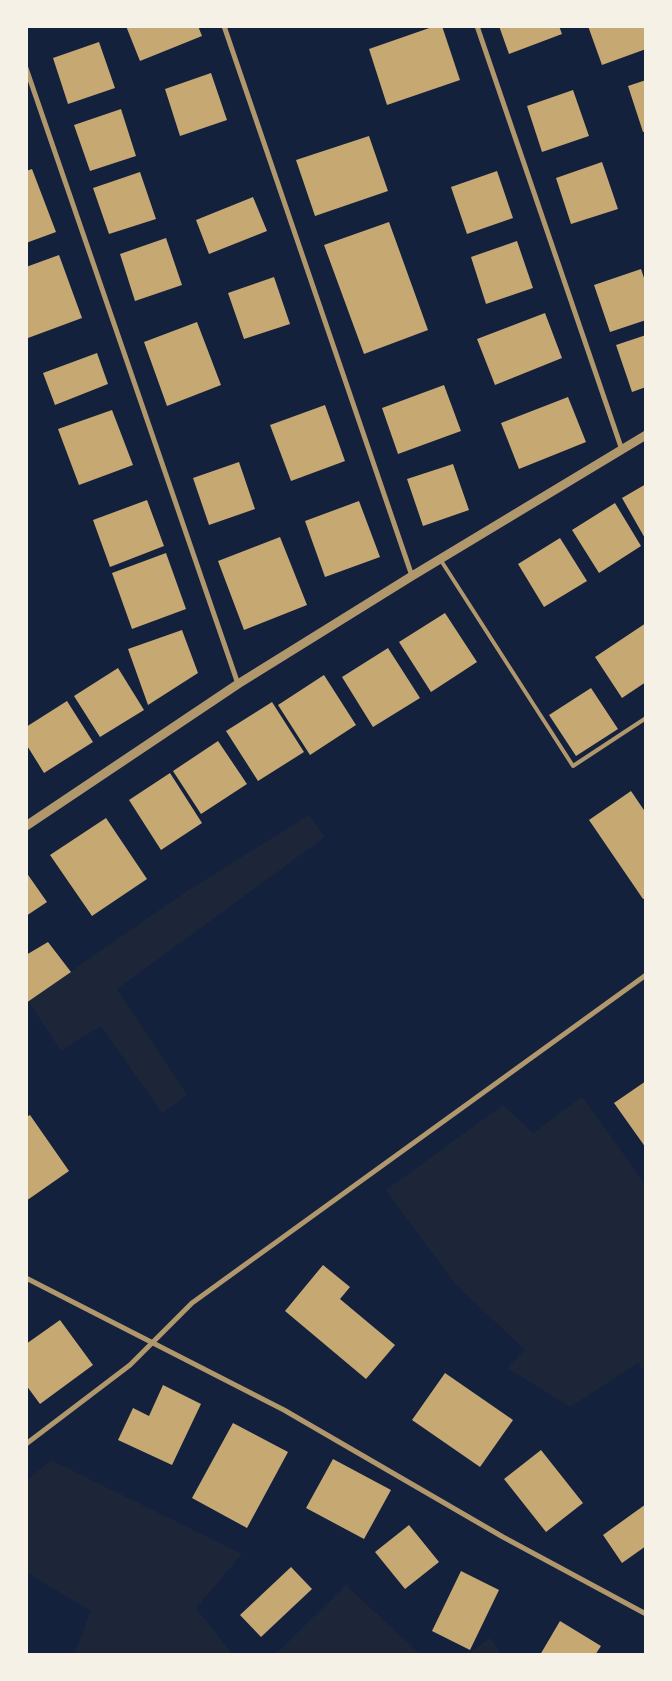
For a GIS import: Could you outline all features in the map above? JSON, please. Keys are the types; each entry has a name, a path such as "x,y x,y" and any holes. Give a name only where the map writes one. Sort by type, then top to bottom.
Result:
{"street":[{"path":"224,26 412,576"},
{"path":"477,26 622,450"},
{"path":"26,68 238,684"},
{"path":"26,826 238,684 412,576 646,435"},
{"path":"26,1444 130,1365 192,1303 646,975"},
{"path":"26,1278 284,1410 503,1536 646,1614"}],"lane":[{"path":"440,559 573,766 646,718"}],"shaded area":[{"path":"309,815 325,837 117,989 187,1095 162,1113 101,1026 61,1051 28,1001 187,891"},
{"path":"582,1097 646,1185 646,1374 638,1363 570,1407 507,1368 525,1350 456,1285 386,1190 503,1105 533,1133"},
{"path":"51,1460 242,1554 196,1608 233,1655 74,1655 91,1611 26,1572 26,1481"},
{"path":"346,1585 421,1655 275,1655"},
{"path":"490,1638 502,1655 466,1655"}],"building":[{"path":"126,26 198,26 202,36 140,61"},
{"path":"435,26 442,26 460,80 387,105 369,49"},
{"path":"499,26 559,26 562,34 509,54"},
{"path":"588,26 646,26 646,49 602,65"},
{"path":"99,42 115,88 68,104 53,58"},
{"path":"211,73 227,120 180,136 165,89"},
{"path":"646,80 646,132 643,132 628,86"},
{"path":"573,90 589,136 542,152 527,106"},
{"path":"121,109 136,156 90,171 74,125"},
{"path":"369,136 388,191 315,216 296,160"},
{"path":"602,162 618,209 571,224 556,178"},
{"path":"32,169 56,232 26,243 26,171"},
{"path":"497,171 513,218 467,234 451,187"},
{"path":"140,172 156,219 109,234 93,188"},
{"path":"253,197 267,231 209,254 196,220"},
{"path":"389,222 428,330 364,354 324,245"},
{"path":"166,238 182,285 135,301 120,254"},
{"path":"517,241 533,288 486,304 471,257"},
{"path":"59,255 82,318 28,338 26,333 26,267"},
{"path":"641,269 646,284 646,320 610,332 594,285"},
{"path":"274,277 290,324 244,339 228,293"},
{"path":"545,313 562,358 495,385 477,339"},
{"path":"197,322 221,385 167,406 144,342"},
{"path":"646,335 646,387 632,392 616,345"},
{"path":"97,353 108,384 55,405 43,373"},
{"path":"444,385 461,431 398,454 382,408"},
{"path":"568,397 586,442 519,469 501,423"},
{"path":"325,405 345,461 291,481 270,425"},
{"path":"112,410 133,465 79,485 58,429"},
{"path":"239,462 255,509 209,525 193,478"},
{"path":"453,464 469,510 423,526 407,479"},
{"path":"646,484 646,540 622,498"},
{"path":"147,500 164,546 110,567 93,520"},
{"path":"359,501 380,557 325,577 305,521"},
{"path":"615,503 641,546 599,573 572,530"},
{"path":"280,537 307,605 244,630 218,561"},
{"path":"560,538 587,581 544,607 518,564"},
{"path":"166,553 186,609 132,629 112,573"},
{"path":"445,613 477,662 431,692 399,642"},
{"path":"646,623 646,682 622,698 595,657"},
{"path":"182,630 198,673 148,705 128,649"},
{"path":"388,648 420,698 373,727 342,677"},
{"path":"118,668 144,710 100,737 74,696"},
{"path":"324,675 356,725 310,755 278,705"},
{"path":"591,688 618,729 576,756 549,715"},
{"path":"67,701 93,742 44,773 26,744 26,727"},
{"path":"272,702 304,752 258,781 226,731"},
{"path":"218,741 247,784 201,814 173,771"},
{"path":"170,773 202,823 161,850 129,800"},
{"path":"631,791 646,813 646,898 643,899 589,820"},
{"path":"106,818 147,879 92,916 50,855"},
{"path":"26,872 47,902 26,916"},
{"path":"48,942 71,972 26,1003 26,955"},
{"path":"646,1081 646,1148 614,1103"},
{"path":"30,1115 69,1171 26,1201 26,1117"},
{"path":"323,1265 350,1287 340,1299 395,1345 366,1379 285,1311"},
{"path":"60,1320 93,1365 40,1404 26,1385 26,1344"},
{"path":"445,1373 513,1420 480,1467 412,1420"},
{"path":"163,1385 201,1404 172,1465 118,1440 133,1408 149,1416"},
{"path":"233,1423 288,1452 247,1528 192,1498"},
{"path":"541,1450 583,1503 546,1532 504,1479"},
{"path":"333,1459 391,1490 364,1539 306,1508"},
{"path":"646,1504 646,1546 622,1563 603,1535"},
{"path":"409,1525 439,1562 405,1589 375,1552"},
{"path":"291,1567 312,1589 261,1637 240,1615"},
{"path":"461,1571 499,1590 470,1650 432,1631"},
{"path":"560,1621 601,1646 595,1655 540,1655"}]}
